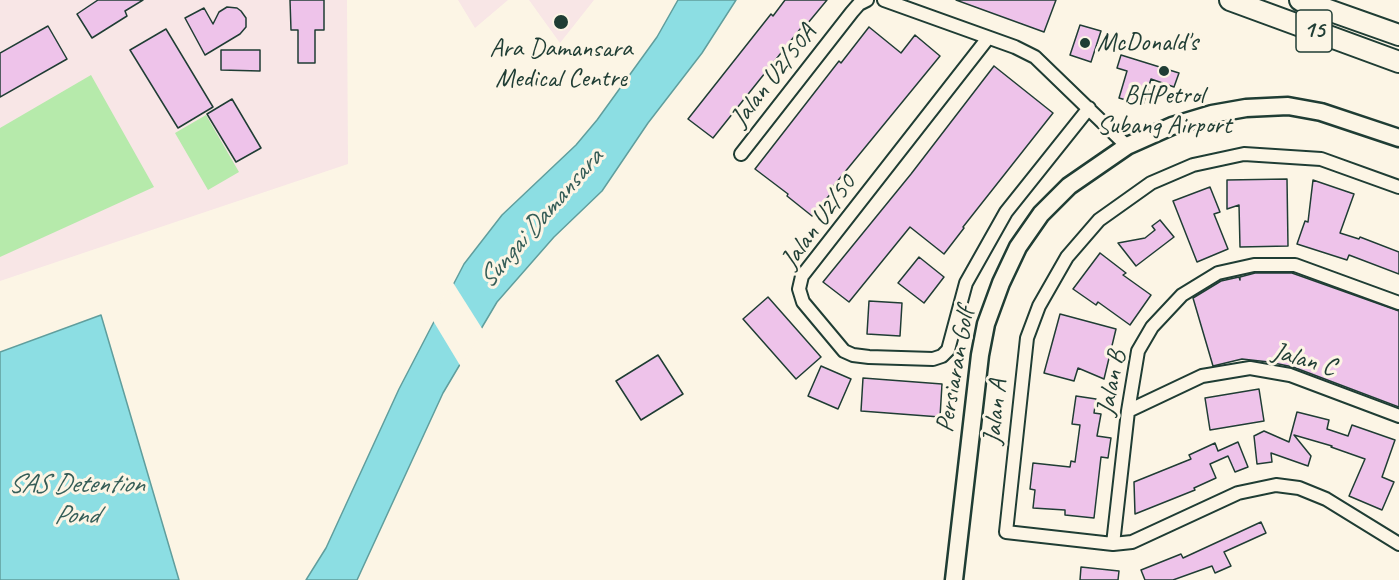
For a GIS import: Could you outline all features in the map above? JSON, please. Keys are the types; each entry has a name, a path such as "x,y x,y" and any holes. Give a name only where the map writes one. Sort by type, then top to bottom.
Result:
{"main road":[{"name":"15","path":"1230,0 1399,62"},
{"name":"15","path":"1300,0 1399,35"}],"street":[{"name":"Jalan U2/50A","path":"741,154 852,12 859,4 867,0"},
{"path":"884,0 1015,47 1035,57 1127,146"},
{"name":"Jalan U2/50","path":"988,38 802,276 799,289 803,302 844,351 869,357 933,359 942,356 948,350 966,283 1006,212 1089,108"},
{"name":"Persiaran Golf","path":"954,580 980,355 986,324 1001,283 1018,247 1041,214 1069,186 1127,146 1172,126 1212,114 1246,108 1288,106 1321,112 1399,138"},
{"name":"Jalan A","path":"1399,187 1321,159 1244,154 1193,165 1151,183 1099,220 1067,257 1040,306 1027,338 1006,532 1113,544 1132,542 1238,493 1276,485 1299,488 1326,499 1399,544"},
{"name":"Jalan B","path":"1113,544 1128,411 1138,351 1152,327 1182,295 1218,273 1254,265 1295,265 1399,303"},
{"name":"Jalan C","path":"1128,411 1202,376 1250,368 1290,375 1399,416"}],"shaded area":[{"path":"0,0 347,0 348,164 0,281"},
{"name":"Ara Damansara Medical Centre","path":"458,0 508,0 475,28"},
{"name":"Ara Damansara Medical Centre","path":"529,0 594,0 560,43"}],"green space":[{"path":"91,75 154,187 0,257 0,128"},
{"path":"206,115 239,172 208,190 175,133"}],"water":[{"name":"Sungai Damansara","path":"678,0 736,0 702,53 648,123 602,191 554,237 497,302 443,393 357,580 306,580 326,548 399,389 464,264 502,215 576,145 597,120 657,37"},
{"name":"SAS Detention Pond","path":"101,315 179,580 0,580 0,352"}],"pier":[{"path":"452,281 483,330 461,367 432,319"}],"building":[{"path":"98,0 143,0 125,11 127,16 92,38 77,14"},
{"path":"290,0 324,0 324,30 315,30 315,63 298,63 298,30 291,30"},
{"path":"785,0 827,0 803,29 801,28 713,138 688,119 771,14 773,16"},
{"path":"956,0 1056,0 1044,32"},
{"path":"227,7 241,11 246,18 246,27 240,34 205,55 185,18 204,8 213,24 219,12"},
{"name":"McDonald's","path":"1080,25 1101,31 1091,62 1070,55"},
{"path":"48,26 67,59 0,97 0,53"},
{"path":"869,27 901,53 915,35 940,56 831,189 833,191 812,216 755,169 839,61 841,63"},
{"path":"166,29 213,107 178,128 130,50"},
{"path":"221,50 260,50 260,71 221,70"},
{"path":"1121,55 1179,73 1174,87 1151,79 1143,105 1119,98 1127,71 1117,68"},
{"path":"994,66 1053,113 944,254 910,227 849,302 823,282 911,174"},
{"path":"232,99 261,148 236,162 207,114"},
{"path":"1287,179 1288,246 1240,247 1239,205 1227,209 1227,180"},
{"path":"1313,180 1354,194 1340,233 1359,239 1360,237 1399,252 1399,274 1349,255 1347,260 1297,244 1305,221 1308,222"},
{"path":"1210,187 1220,212 1214,214 1228,249 1197,262 1173,201"},
{"path":"1160,220 1174,237 1136,266 1118,243 1145,238 1155,230 1152,226"},
{"path":"1100,253 1126,273 1123,275 1151,295 1130,325 1098,302 1096,305 1073,289"},
{"path":"919,257 944,277 924,303 898,283"},
{"path":"1255,273 1292,273 1399,311 1399,407 1293,367 1242,359 1213,366 1193,298 1221,281 1239,277 1240,280 1240,277"},
{"path":"768,297 821,357 796,379 743,319"},
{"path":"869,301 902,303 900,336 867,334"},
{"path":"1060,314 1116,329 1104,379 1078,368 1074,381 1044,373"},
{"path":"658,355 683,394 641,420 616,381"},
{"path":"821,366 851,379 838,409 808,396"},
{"path":"863,378 942,384 940,417 861,411"},
{"path":"1259,389 1264,421 1210,430 1205,398"},
{"path":"1076,396 1096,399 1094,413 1101,414 1097,436 1111,438 1108,458 1101,457 1094,518 1065,515 1065,510 1033,508 1035,490 1030,489 1033,463 1070,467 1071,461 1075,462 1080,425 1072,424"},
{"path":"1297,412 1329,420 1327,429 1348,436 1352,425 1395,440 1382,477 1394,482 1382,510 1349,496 1365,459 1332,446 1294,435 1311,456 1308,466 1271,453 1272,462 1257,464 1254,436 1264,431 1289,442"},
{"path":"1238,442 1248,467 1235,472 1228,456 1210,464 1216,478 1194,488 1195,490 1135,514 1134,482 1191,459 1189,455 1215,443 1218,451"},
{"path":"1261,522 1266,533 1224,552 1231,566 1215,573 1212,566 1173,580 1145,580 1141,570 1181,554 1183,558"},
{"path":"1081,567 1119,571 1118,580 1080,580"}],"place":[{"name":"Ara Damansara Medical Centre","path":"561,22"},
{"name":"McDonald's","path":"1085,43"},
{"name":"BHPetrol Subang Airport","path":"1164,71"}]}
